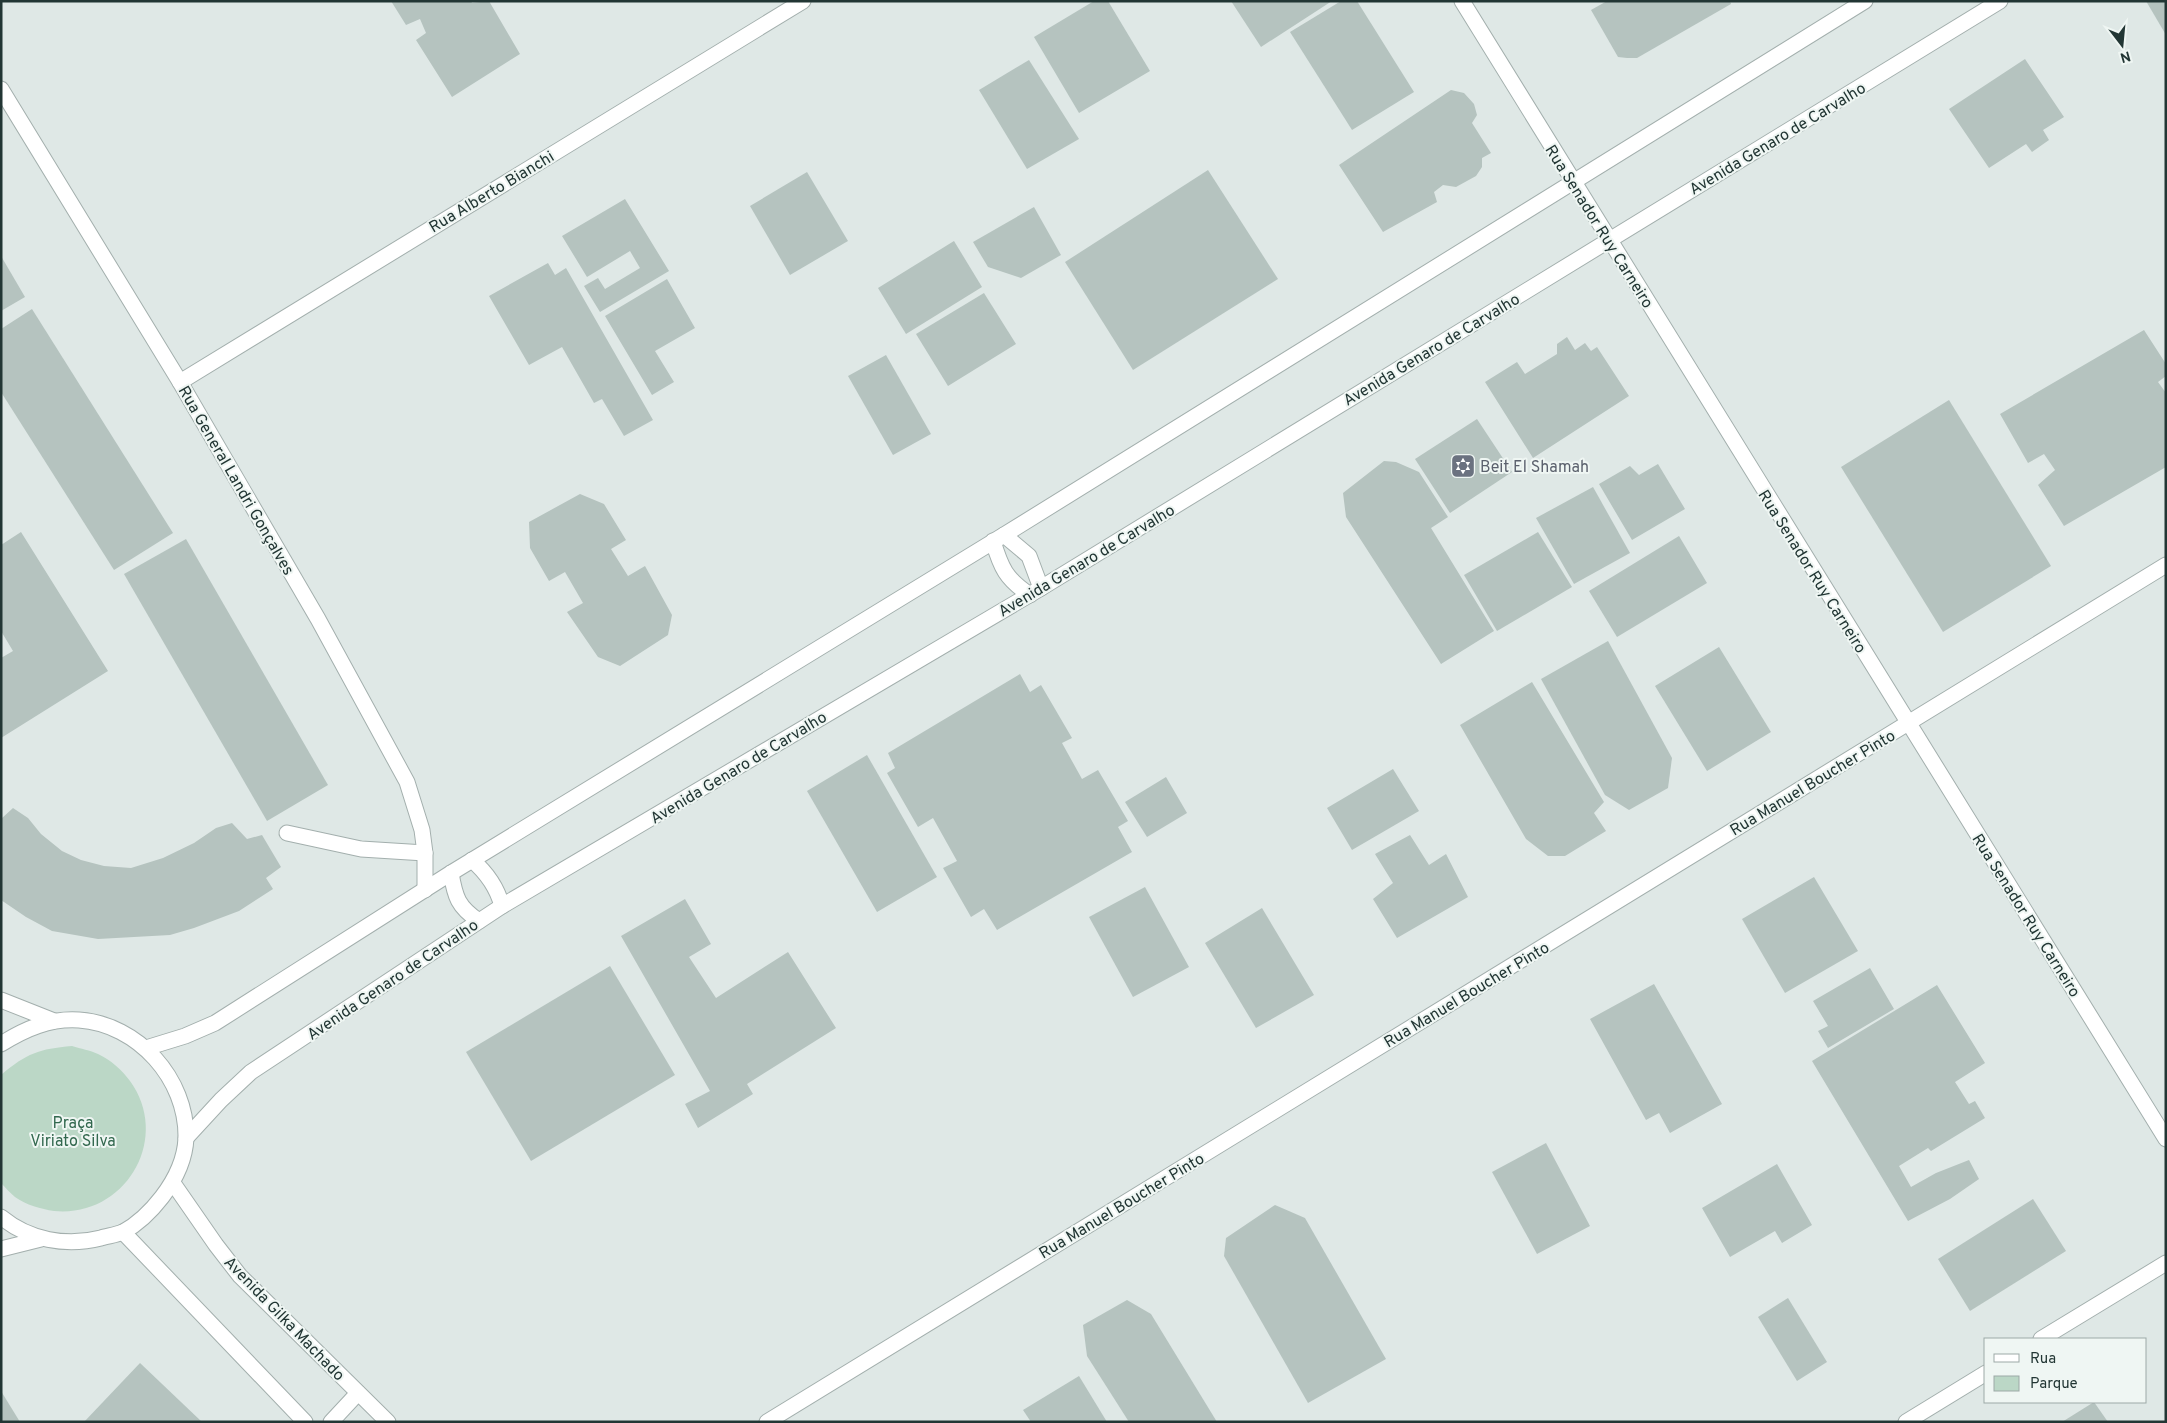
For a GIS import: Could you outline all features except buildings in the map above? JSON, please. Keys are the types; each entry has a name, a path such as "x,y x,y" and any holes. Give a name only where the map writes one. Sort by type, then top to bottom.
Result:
{"street":[{"name":"Rua Alberto Bianchi","path":"180,382 803,1"},
{"name":"Rua Senador Ruy Carneiro","path":"1462,1 2166,1139"},
{"path":"146,1048 185,1036 215,1023 451,873 999,538 1865,1"},
{"name":"Avenida Genaro de Carvalho","path":"186,1138 221,1100 251,1072 478,921 1035,591 2000,1"},
{"name":"Rua General Landri Gonçalves","path":"1,89 180,382 318,619 406,782 422,830 425,854 425,890"},
{"path":"999,538 1000,566 1007,576 1035,591"},
{"path":"999,538 1029,556 1035,591"},
{"name":"Rua Manuel Boucher Pinto","path":"767,1422 2166,566"},
{"path":"287,833 361,849 425,854"},
{"path":"472,860 493,882 502,906"},
{"path":"451,873 457,901 466,912 478,921"},
{"path":"1,1000 54,1021"},
{"path":"1,1044 24,1029 54,1021 79,1020 103,1024 126,1034 146,1048 167,1074 181,1104 186,1138 181,1161 173,1183 151,1211 122,1232 82,1243 41,1239 11,1225 1,1217"},
{"name":"Avenida Gilka Machado","path":"173,1183 240,1276 388,1422"},
{"path":"122,1232 305,1422"},
{"path":"1,1249 41,1239"},
{"path":"2043,1338 2166,1263"},
{"path":"1906,1422 1984,1374"},
{"path":"332,1422 358,1393"}],"green space":[{"name":"Praça Viriato Silva","path":"72,1046 103,1056 123,1073 130,1081 142,1104 146,1127 143,1149 134,1170 120,1188 102,1202 79,1210 54,1211 24,1202 15,1197 1,1183 1,1075 34,1053"}],"place":[{"name":"Beit El Shamah","path":"1463,466"}]}
